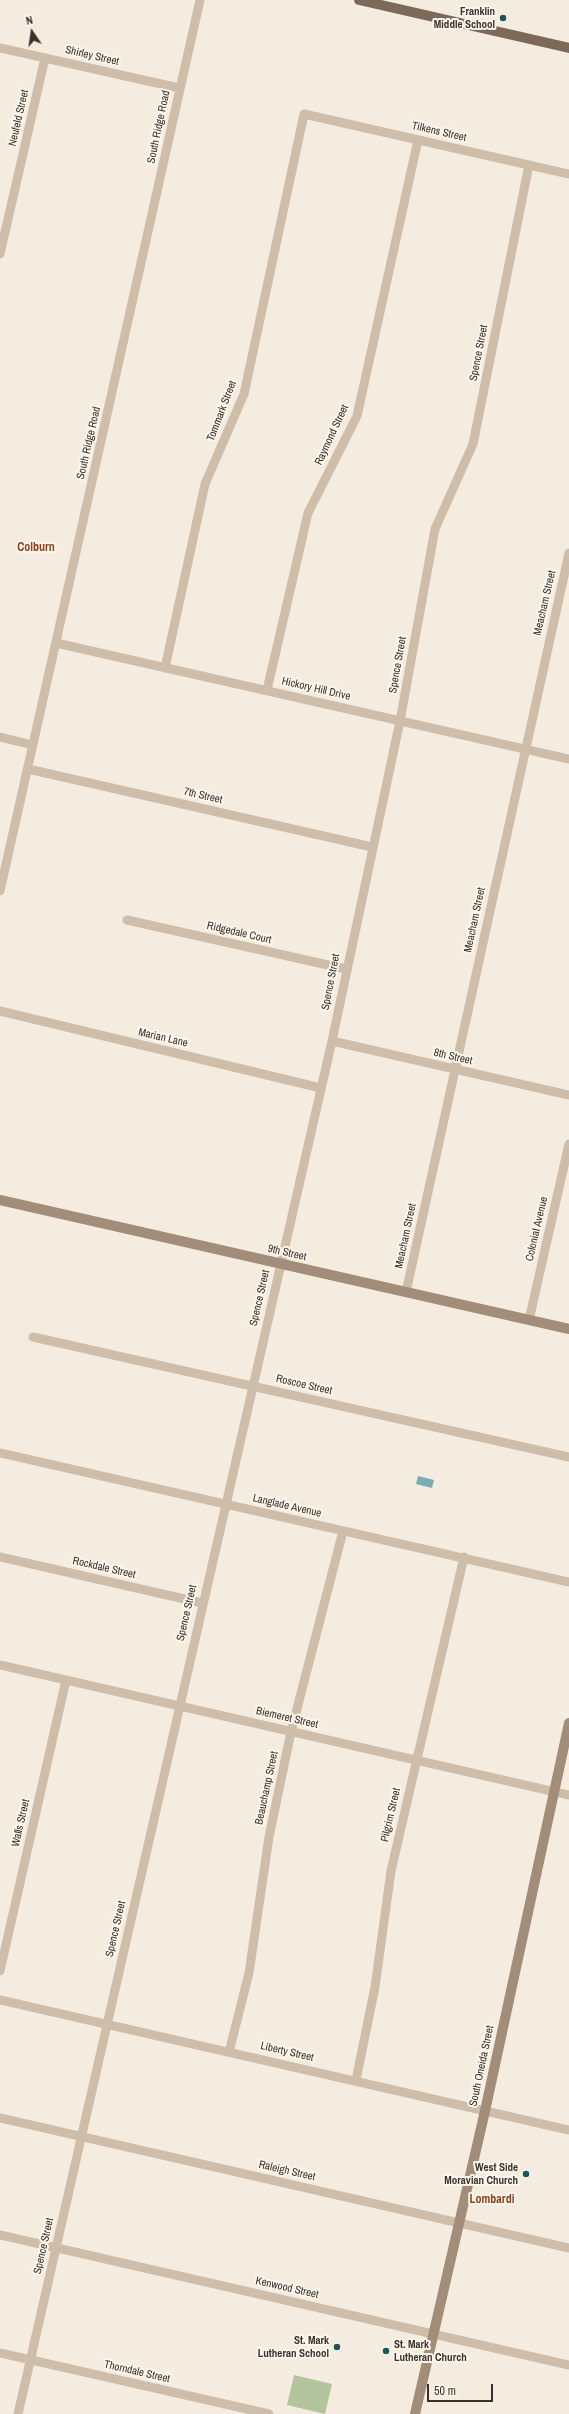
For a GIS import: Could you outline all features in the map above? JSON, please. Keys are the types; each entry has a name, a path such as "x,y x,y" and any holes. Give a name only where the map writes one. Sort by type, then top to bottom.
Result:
{"main road":[{"path":"359,0 569,48"}],"street":[{"name":"South Ridge Road","path":"0,891 200,0"},
{"name":"Shirley Street","path":"0,48 180,88"},
{"name":"Neufeld Street","path":"0,254 45,58"},
{"name":"Tilkens Street","path":"304,114 569,174"},
{"name":"Tommark Street","path":"165,668 205,484 244,394 304,114"},
{"name":"Raymond Street","path":"267,690 308,513 357,416 418,140"},
{"name":"Spence Street","path":"18,2414 224,1504 332,1041 346,969 400,721 435,529 473,444 529,165"},
{"name":"Meacham Street","path":"406,1292 524,749 569,553"},
{"name":"Hickory Hill Drive","path":"56,643 569,759"},
{"path":"0,737 33,745"},
{"name":"7th Street","path":"28,769 372,847"},
{"name":"Ridgedale Court","path":"127,920 346,969"},
{"name":"Marian Lane","path":"0,1011 321,1088"},
{"name":"8th Street","path":"332,1041 569,1095"},
{"name":"Colonial Avenue","path":"529,1320 569,1144"},
{"name":"9th Street","path":"0,1200 569,1329"},
{"name":"Roscoe Street","path":"33,1337 252,1385 569,1458"},
{"name":"Langlade Avenue","path":"0,1453 343,1532 464,1557 569,1582"},
{"name":"Beauchamp Street","path":"229,2052 249,1973 269,1837 291,1732 343,1532"},
{"name":"Rockdale Street","path":"0,1557 202,1603"},
{"name":"Pilgrim Street","path":"356,2080 375,1987 391,1871 464,1557"},
{"name":"Biemeret Street","path":"0,1665 569,1795"},
{"name":"Walls Street","path":"0,1971 66,1680"},
{"name":"South Oneida Street","path":"415,2414 485,2111 569,1723"},
{"name":"Liberty Street","path":"0,2000 356,2080 569,2130"},
{"name":"Raleigh Street","path":"0,2118 569,2248"},
{"name":"Kenwood Street","path":"0,2236 569,2365"},
{"name":"Thorndale Street","path":"0,2353 269,2414"}],"green space":[{"path":"294,2375 332,2384 325,2414 287,2405"}],"water":[{"path":"418,1476 434,1480 432,1488 416,1484"}],"place":[{"name":"Franklin Middle School","path":"503,18"},
{"name":"West Side Moravian Church","path":"526,2174"},
{"name":"St. Mark Lutheran School","path":"337,2347"},
{"name":"St. Mark Lutheran Church","path":"386,2351"}],"district":[{"name":"Colburn","path":"36,548"},
{"name":"Lombardi","path":"492,2200"}]}
